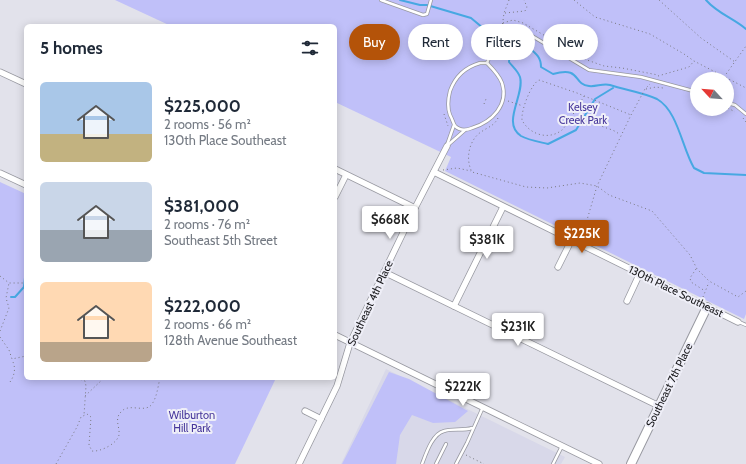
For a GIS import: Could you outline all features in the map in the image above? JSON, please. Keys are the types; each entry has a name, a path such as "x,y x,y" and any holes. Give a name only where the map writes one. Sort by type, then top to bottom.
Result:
{"street":[{"path":"0,72 24,83"},
{"name":"Southeast 4th Place","path":"299,464 337,386 350,343 415,208 447,146"},
{"path":"337,170 415,208"},
{"name":"130th Place Southeast","path":"434,172 640,273 705,303 738,322"},
{"path":"0,173 24,185"},
{"path":"337,193 346,175"},
{"path":"454,306 504,207"},
{"path":"558,267 572,240"},
{"path":"384,272 659,406"},
{"path":"627,301 640,273"},
{"name":"Southeast 7th Place","path":"631,464 659,406 705,303"},
{"path":"337,336 598,464"},
{"path":"305,411 321,419"}],"lane":[{"path":"381,0 423,15 427,14 431,1"},
{"path":"487,63 502,36 513,27 520,28 572,62 589,70 641,77 690,90"},
{"path":"447,146 454,125 448,105 453,86 462,72 480,63 487,63"},
{"path":"447,146 464,130 481,125 491,120 503,96 500,79 487,63"},
{"path":"734,106 746,114"},
{"path":"454,125 464,130"},
{"name":"130th Place Southeast","path":"738,322 746,325"},
{"path":"456,464 483,407"},
{"path":"422,464 436,435 444,431 463,431 472,428"},
{"path":"436,464 446,444"},
{"path":"553,464 562,446"}],"path":[{"path":"509,0 504,13 503,23 513,20 523,23 587,60 604,66 622,68 658,76 689,67 694,61"},
{"path":"504,13 525,11 527,7 524,0"},
{"path":"574,0 595,17 650,34 715,72"},
{"path":"659,0 701,38 735,62"},
{"path":"728,72 746,46"},
{"path":"584,96 564,128 549,136 535,133 527,127 522,120 524,106 532,86 539,80 587,97 631,115"},
{"path":"579,243 589,217 597,186 631,115 645,89 653,81"},
{"path":"734,82 746,88"},
{"path":"484,104 486,99"},
{"path":"511,102 521,107 524,106"},
{"path":"598,102 594,113 596,123 602,128 614,130 621,136"},
{"path":"444,109 448,126 447,132"},
{"path":"734,112 738,114"},
{"path":"472,172 468,160 472,143 480,132 494,124 500,113"},
{"path":"742,117 746,122"},
{"path":"441,170 457,168 526,187 548,188 580,183 597,186 609,195 652,211 690,255 697,269 709,281 738,297 746,291"},
{"path":"697,269 690,278 691,282 705,291"},
{"path":"0,276 9,283 24,283"},
{"path":"705,303 705,291 709,281"},
{"path":"0,331 9,308 6,298 9,283"},
{"path":"0,336 9,350 15,365 14,375 10,382"},
{"path":"12,359 24,356"},
{"path":"56,464 81,417 84,415 84,396 86,386 85,381 82,380"},
{"path":"84,396 102,380"},
{"path":"84,415 87,414 91,417 89,445 92,451 98,452 117,440 119,435 117,422 119,414 125,408 147,408 150,406 156,394 160,380"},
{"path":"466,455 484,464"}],"shaded area":[{"path":"386,369 565,457 561,464 341,464"}],"green space":[{"name":"Kelsey Creek Park","path":"115,0 746,0 746,314 744,319 445,171 451,157 337,103 337,24 167,24"},
{"name":"Wilburton Hill Park","path":"0,182 24,193 24,380 275,380 235,464 0,464"},
{"path":"389,372 409,379 468,411 455,422 433,423 412,415 400,435 396,464 342,464"}],"waterway":[{"path":"400,0 420,5 427,5 471,18 483,28 490,37 510,51 529,48 538,56 541,67 553,74 568,72 576,76 584,85 592,86 605,84 657,99 670,112 675,121 694,168 704,173 746,175"},
{"path":"706,0 710,5 746,29"},
{"path":"509,60 509,62 520,77 521,84 513,116 513,124 515,130 527,139 548,144 576,130 595,99 613,88"},
{"path":"11,297 15,297 24,287"}]}
